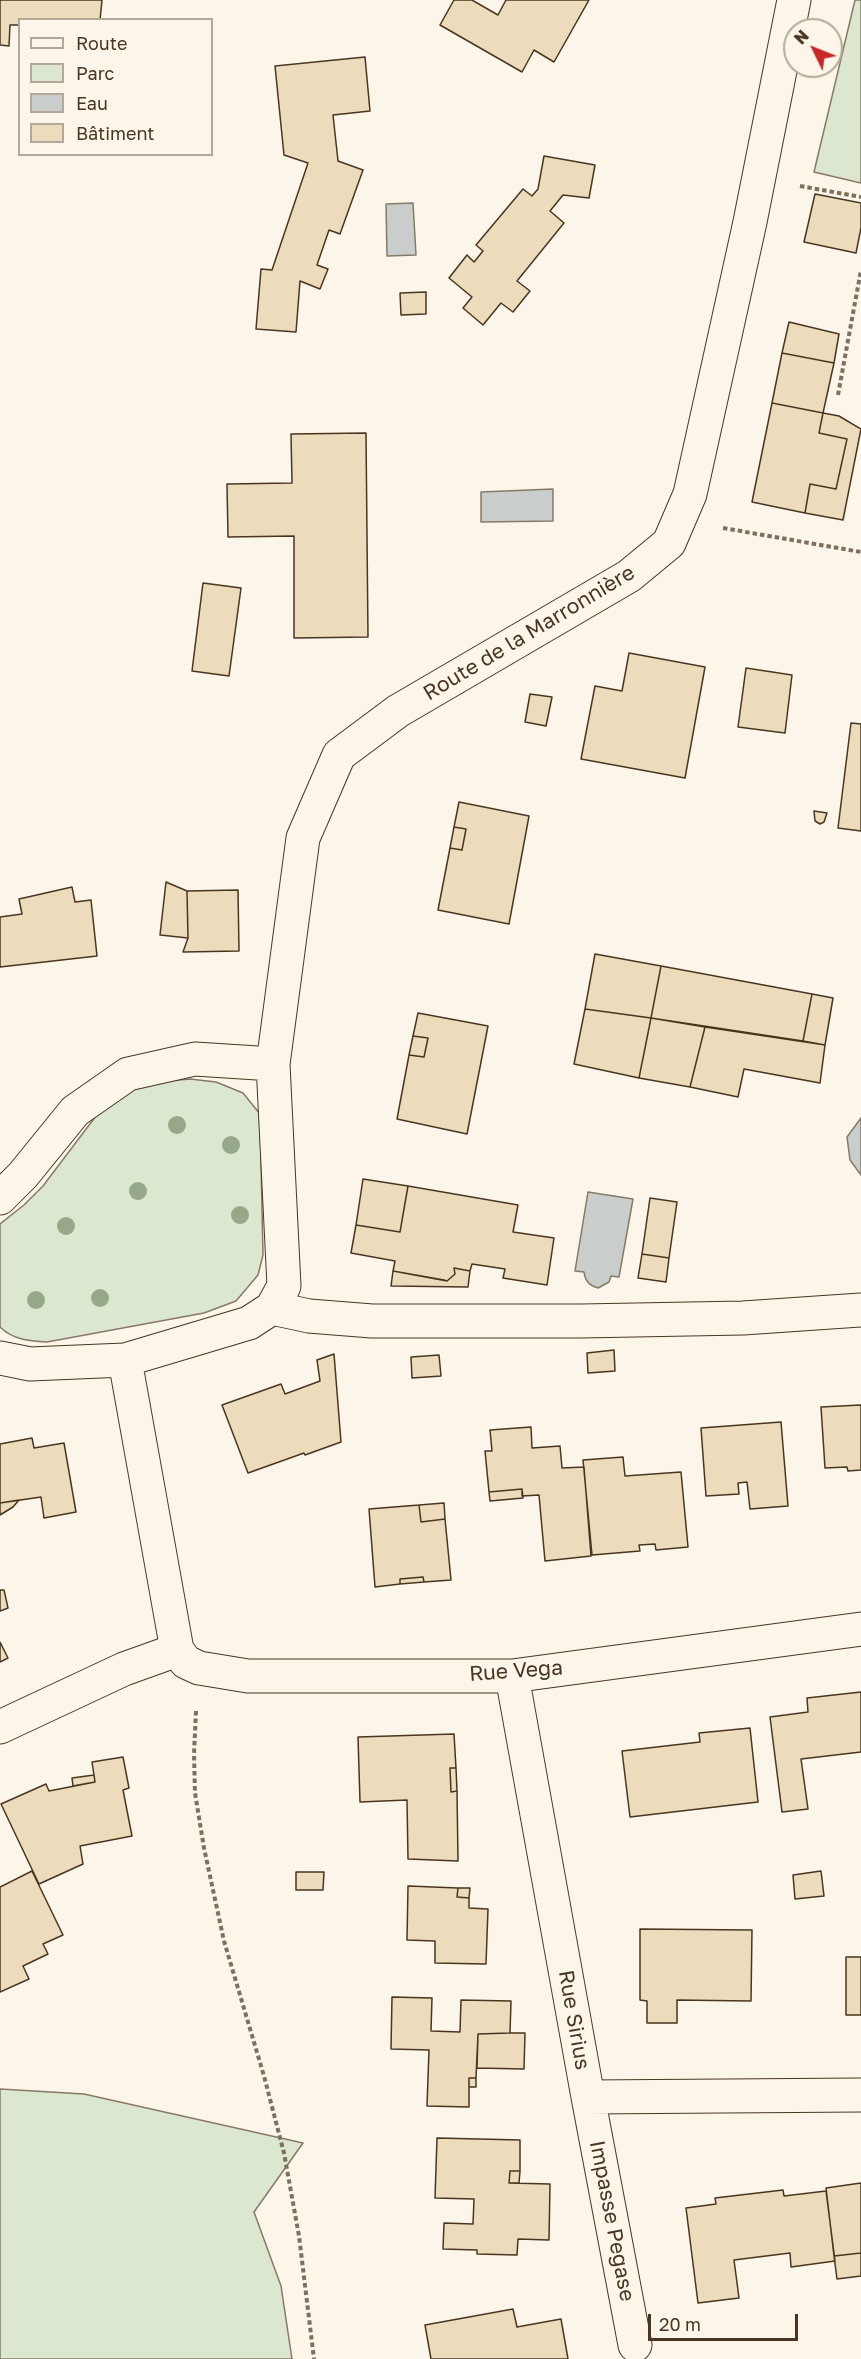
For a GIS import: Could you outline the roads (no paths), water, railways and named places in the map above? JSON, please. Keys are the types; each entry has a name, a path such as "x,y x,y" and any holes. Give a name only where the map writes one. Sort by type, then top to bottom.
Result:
{"street":[{"name":"Route de la Marronnière","path":"272,1308 284,1286 273,1064 303,838 339,755 398,711 629,576 669,543 690,494 759,178 794,0"},
{"path":"0,1198 23,1175 75,1111 128,1074 195,1059 273,1064"},
{"path":"0,1358 30,1364 125,1360 249,1323 272,1308 309,1316 372,1321 732,1318 861,1310"},
{"path":"0,1727 124,1670 188,1659 125,1360"},
{"name":"Rue Vega","path":"188,1659 248,1676 512,1676 861,1629"},
{"name":"Rue Sirius","path":"512,1676 588,2097 861,2095"},
{"name":"Impasse Pegase","path":"588,2097 635,2345"}],"water":[{"path":"413,203 416,255 387,256 386,204"},
{"path":"553,489 553,521 481,522 481,492"},
{"path":"861,1118 861,1175 850,1160 847,1137"},
{"path":"588,1192 633,1199 619,1277 611,1276 609,1282 598,1288 588,1283 584,1272 575,1271"}]}
